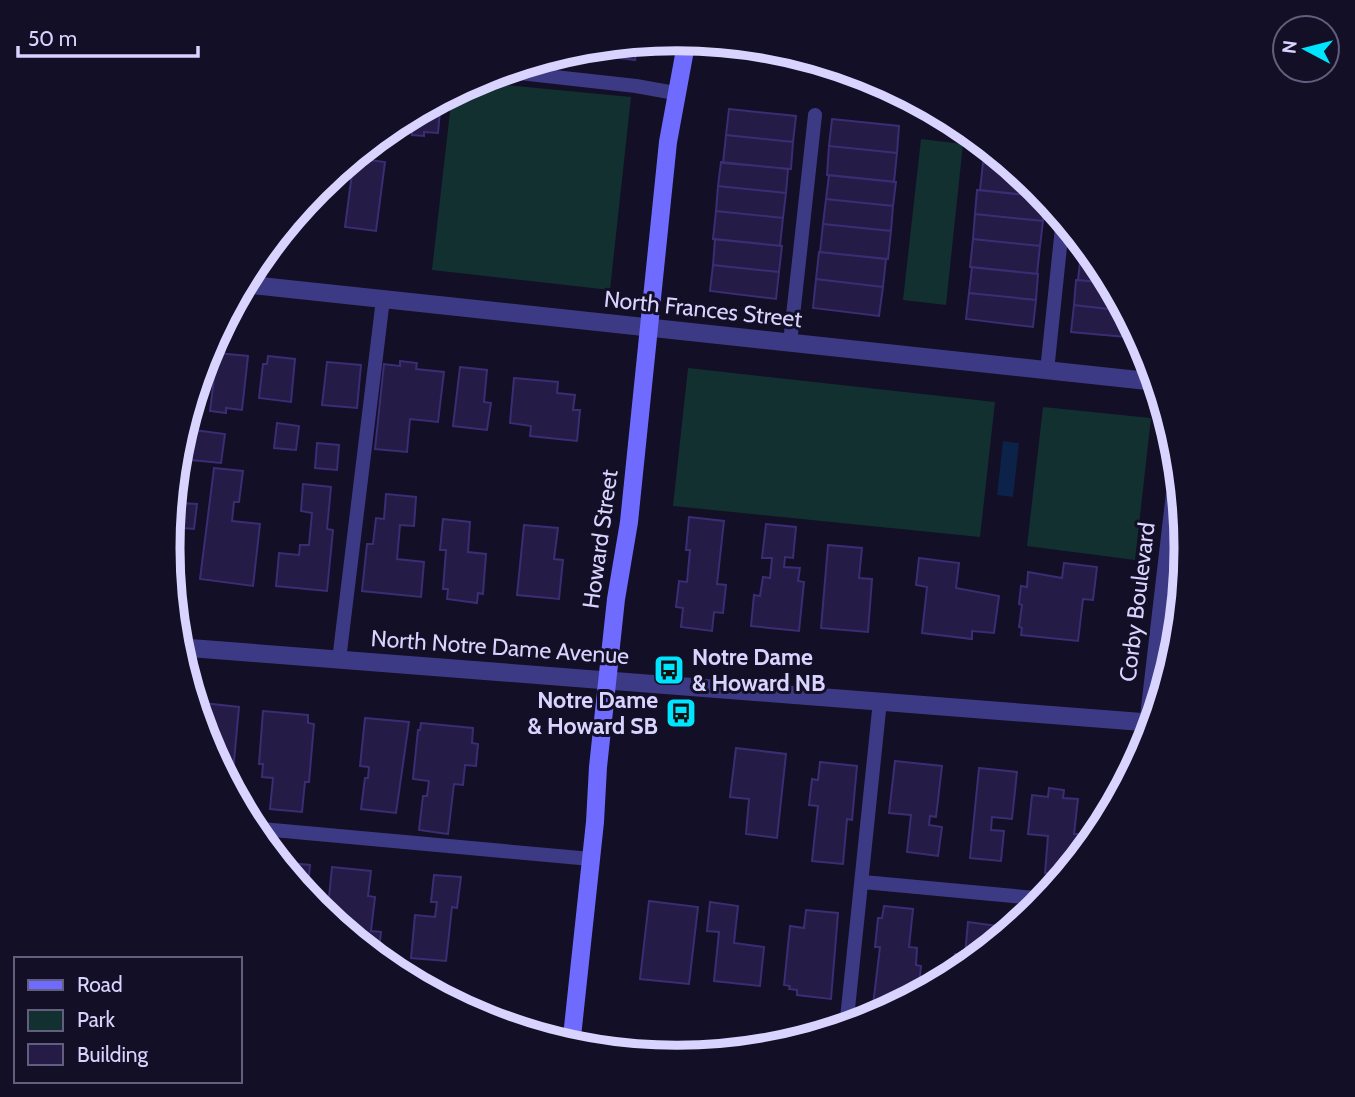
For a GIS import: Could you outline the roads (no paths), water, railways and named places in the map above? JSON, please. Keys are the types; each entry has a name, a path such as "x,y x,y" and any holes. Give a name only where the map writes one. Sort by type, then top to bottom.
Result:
{"street":[{"name":"Howard Street","path":"572,1035 591,859 597,767 616,598 629,522 668,142 685,51"},
{"name":"North Frances Street","path":"255,285 1146,381"},
{"name":"Corby Boulevard","path":"1155,689 1174,511"},
{"name":"North Notre Dame Avenue","path":"190,648 1143,722"}],"lane":[{"path":"528,74 676,93"},
{"path":"790,344 815,115"},
{"path":"1047,371 1062,232"},
{"path":"339,660 383,299"},
{"path":"847,1016 880,701"},
{"path":"267,829 591,859"},
{"path":"863,882 1031,898"}],"water":[{"path":"1003,441 1019,443 1013,497 997,495"}],"place":[{"name":"Notre Dame & Howard NB","path":"669,670"},
{"name":"Notre Dame & Howard SB","path":"681,713"}]}
